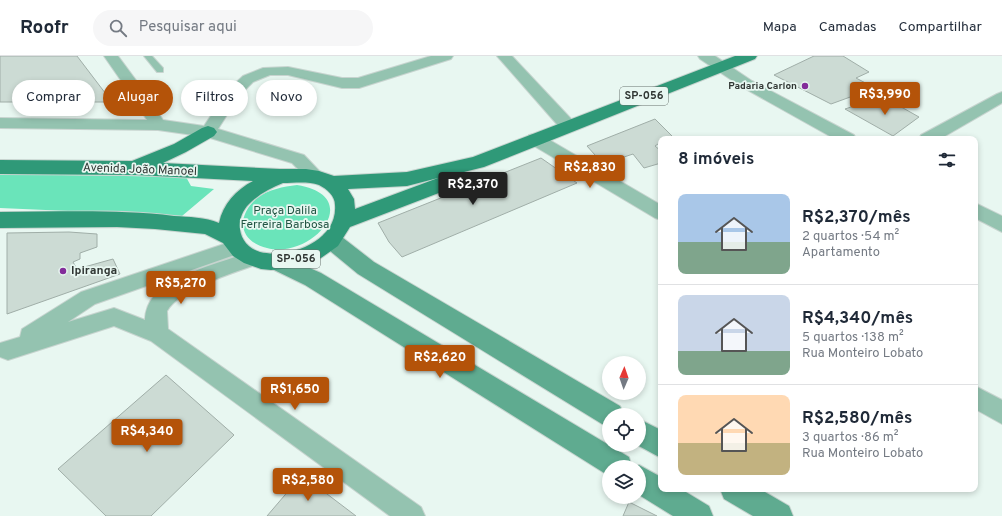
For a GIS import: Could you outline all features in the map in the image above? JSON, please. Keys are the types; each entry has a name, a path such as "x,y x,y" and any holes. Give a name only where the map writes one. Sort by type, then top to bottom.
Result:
{"main road":[{"name":"SP-056","path":"608,460 313,279 244,253 233,242 229,226 232,214 239,202 250,192 280,176 298,176 324,180 390,181 407,179 477,162 749,56"},
{"path":"136,168 180,148 208,132"},
{"name":"SP-056","path":"265,260 297,258 316,251 331,240 344,221 438,186 457,177 477,162"},
{"name":"Avenida João Manoel","path":"0,167 136,168 280,176"},
{"path":"324,180 342,194 346,207 344,221"},
{"path":"0,220 117,219 155,221 208,227 233,242"},
{"name":"SP-056","path":"331,240 366,268 602,410"},
{"path":"646,436 658,443"},
{"path":"646,483 658,491"},
{"path":"660,492 699,516"},
{"path":"739,492 779,516"}],"street":[{"path":"111,56 136,90 158,125"},
{"path":"208,132 233,93 248,79 268,72 288,71 342,83 359,83 446,56"},
{"path":"504,56 568,126"},
{"path":"705,56 747,84 842,136"},
{"path":"932,136 1002,98"},
{"path":"0,123 158,125 208,132 298,159 324,180"},
{"path":"535,139 658,211"},
{"path":"978,212 1002,226"},
{"path":"4,354 88,298 233,242"},
{"path":"158,334 156,309 163,299 172,291 202,277 265,260"},
{"path":"4,354 114,316 133,326 158,334 412,516"},
{"path":"978,399 1002,413"}],"lane":[{"path":"148,56 160,70"}],"green space":[{"path":"0,174 186,177 191,186 214,189 182,216 0,208"},
{"name":"Praça Dalila Ferreira Barbosa","path":"297,185 317,191 328,201 330,213 325,225 315,236 301,245 284,249 267,248 257,245 250,240 243,227 243,220 250,205 266,192"}],"building":[{"path":"0,56 77,56 103,90 103,102 95,102 95,80 12,80 12,102 0,102"},
{"path":"814,56 843,56 869,72 856,78 875,88 831,104 774,75"},
{"path":"887,99 919,117 893,136 845,109 866,102 870,105"},
{"path":"655,119 672,136 658,136 658,144 655,146 658,148 658,164 644,168 633,154 603,164 587,146"},
{"path":"541,158 577,183 402,257 389,242 378,223"},
{"name":"Ipiranga","path":"69,232 97,234 97,247 80,253 80,259 73,262 77,269 113,259 120,274 7,314 7,233"},
{"path":"166,375 234,435 151,516 106,516 58,469"},
{"path":"302,475 356,516 267,516"},
{"path":"628,504 633,504 657,516 623,516"}],"place":[{"name":"Padaria Carlon","path":"805,86"},
{"name":"Ipiranga","path":"63,271"}]}
